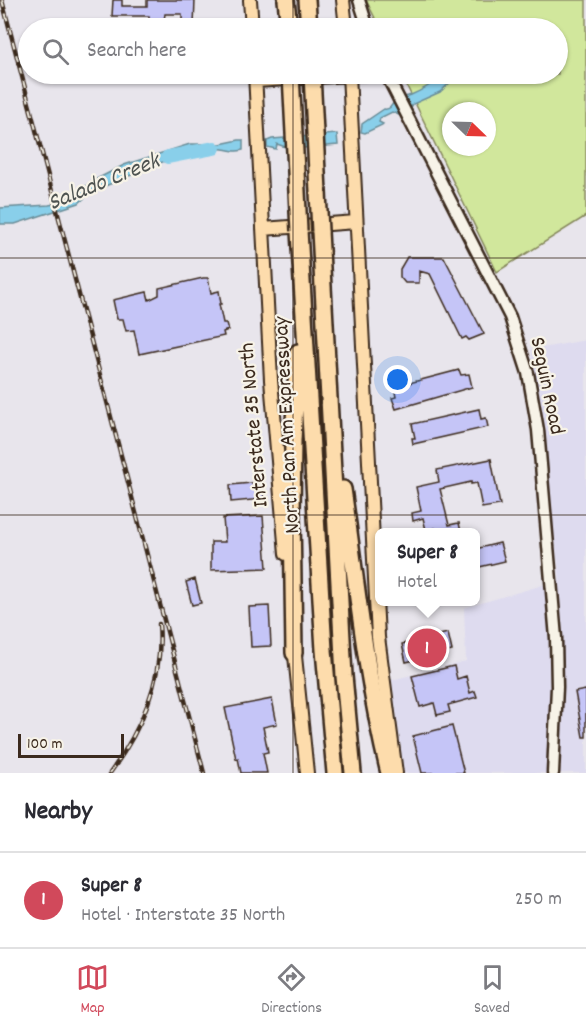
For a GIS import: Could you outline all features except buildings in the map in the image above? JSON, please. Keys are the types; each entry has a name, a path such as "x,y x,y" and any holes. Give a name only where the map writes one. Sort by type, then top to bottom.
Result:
{"highway":[{"path":"286,0 288,18"},
{"path":"307,0 308,18"},
{"name":"North Pan Am Expressway","path":"292,84 324,650 335,773"},
{"name":"North Pan Am Expressway","path":"313,84 344,676 353,773"},
{"path":"294,653 293,440 301,272"},
{"path":"331,435 341,477 356,590 378,723 389,773"}],"main road":[{"path":"250,0 251,18"},
{"path":"343,0 345,18"},
{"name":"Interstate 35 North","path":"256,84 272,380 294,653 307,773"},
{"path":"349,84 375,580"},
{"path":"263,229 356,222"},
{"path":"376,606 378,637 396,773"}],"street":[{"path":"359,0 365,18"},
{"name":"Seguin Road","path":"391,84 510,317 528,373 538,430 556,638 557,687 553,773"}],"shaded area":[{"path":"586,340 586,773 404,773 392,680 466,661 464,608 480,606 480,603 560,580 531,350"}],"green space":[{"path":"366,0 586,0 586,216 497,272 406,84 568,84 568,18 375,18"}],"water":[{"path":"431,84 448,84 440,92 413,104 409,111 401,116 392,112 380,118 379,122 382,125 365,133 361,132 362,124 389,108 394,101"},
{"path":"337,134 338,145 291,149 277,144 276,149 267,147 267,141 272,139"},
{"path":"243,140 243,150 191,150 91,192 79,203 15,224 0,224 0,208 59,203 93,181 124,165 190,144 220,144"}],"waterway":[{"name":"Salado Creek","path":"168,157 214,148"}],"railway":[{"path":"2,0 18,61"},
{"path":"24,84 204,773"},
{"path":"110,773 131,739 148,703 158,664 159,624"}],"place":[{"name":"Super 8","path":"427,648"}]}
